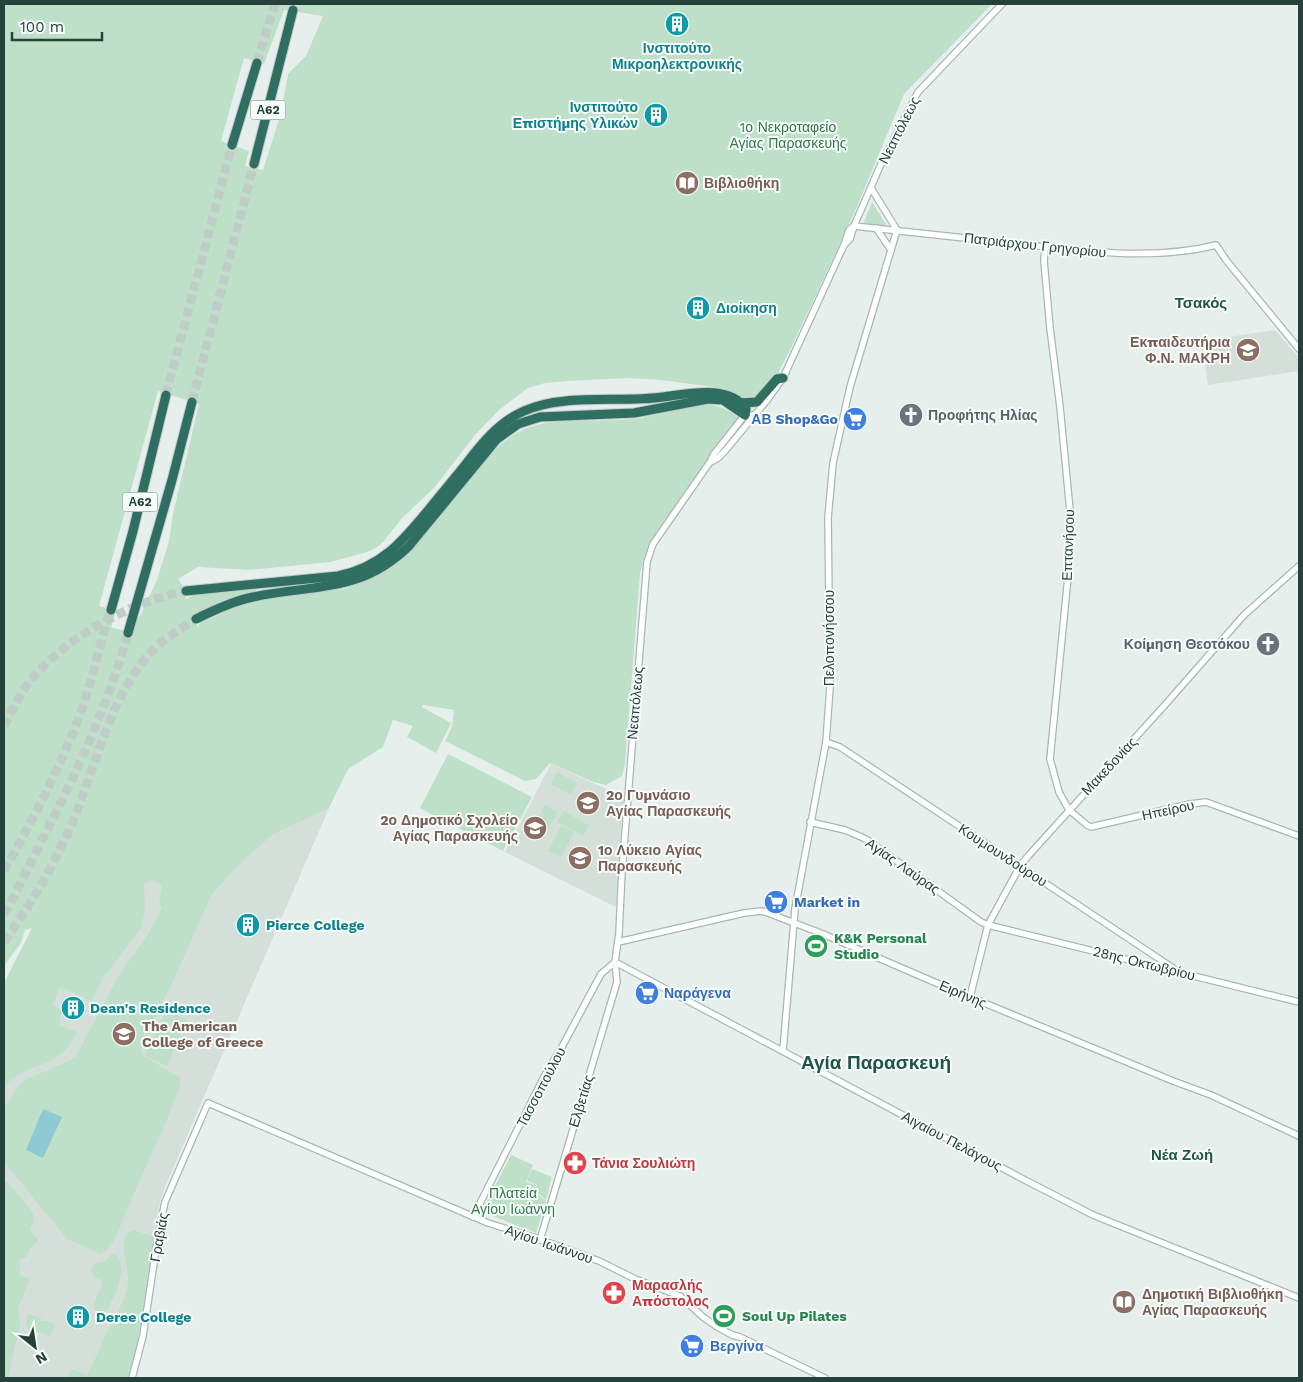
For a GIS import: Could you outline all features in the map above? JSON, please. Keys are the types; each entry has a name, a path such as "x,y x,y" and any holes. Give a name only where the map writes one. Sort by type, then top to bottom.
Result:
{"highway":[{"name":"Α62","path":"254,164 293,10"},
{"name":"Α62","path":"232,145 257,63"},
{"path":"740,402 756,402 777,379 783,378"},
{"path":"186,591 338,576 356,572 370,565 386,556 404,540 475,451 497,428 518,414 536,406 567,401 644,399 705,393 726,395 740,402 746,409 745,415 729,403 713,398 634,413 549,416 525,421 508,430 497,439 409,546 395,559 377,571 355,581 338,585 244,599 210,612 196,620"},
{"name":"Α62","path":"111,610 133,531 166,395"},
{"name":"Α62","path":"128,633 172,480 192,402"}],"street":[{"name":"Νεαπόλεως","path":"615,962 647,562 653,544 710,462 718,458 757,413 783,378 844,245 850,239 854,226 899,127 918,92 1002,4"},
{"path":"871,188 897,230"},
{"name":"Πατριάρχου Γρηγορίου","path":"854,226 1045,247 1136,254 1160,254 1216,245 1226,260 1299,349"},
{"path":"876,228 891,250"},
{"name":"Πελοπονήσσου","path":"783,1051 793,922 826,742 830,687 828,518 832,463 850,387 897,230"},
{"name":"Επτανήσου","path":"1045,247 1044,256 1050,328 1071,521 1068,577 1050,759 1059,792 1069,810"},
{"path":"710,462 718,447 745,415 751,416 757,413"},
{"name":"Μακεδονίας","path":"970,997 988,925 1020,866 1244,615 1299,566"},
{"name":"Κουμουνδούρου","path":"826,742 840,747 1177,971"},
{"name":"Ηπείρου","path":"1069,810 1087,825 1098,826 1190,804 1206,802 1299,836"},
{"name":"Αγίας Λαύρας","path":"810,822 845,830 866,839 981,922 988,925"},
{"name":"Ειρήνης","path":"618,942 744,913 762,911 848,944 970,997 1211,1096 1299,1136"},
{"name":"28ης Οκτωβρίου","path":"988,925 1299,1002"},
{"name":"Αιγαίου Πελάγους","path":"615,962 1093,1215 1299,1298"},
{"name":"Τασσοπούλου","path":"473,1217 545,1075 596,982 601,974 615,962"},
{"name":"Ελβετίας","path":"540,1240 617,982 615,962"},
{"name":"Αγίου Ιωάννου","path":"208,1103 473,1217 599,1261 635,1279 680,1296 703,1316 726,1332 825,1378"},
{"name":"Γραβιάς","path":"132,1378 143,1336 165,1202 208,1103"}],"shaded area":[{"name":"Εκπαιδευτήρια Φ.Ν. ΜΑΚΡΗ","path":"1275,330 1299,358 1299,371 1208,385 1202,341"},
{"path":"551,764 624,797 616,907 505,852"},
{"name":"The American College of Greece","path":"348,769 336,792 165,1187 154,1230 151,1269 129,1378 4,1378 4,1065 121,833"}],"green space":[{"name":"1ο Νεκροταφείο Αγίας Παρασκευής","path":"4,4 992,4 904,94 853,216 792,346 776,377 756,399 746,400 713,387 661,380 627,378 545,383 528,388 500,409 475,435 434,488 403,517 376,548 331,562 248,570 198,567 178,579 183,586 186,599 199,592 255,588 257,592 227,600 195,613 191,616 198,627 199,624 240,605 257,600 344,589 365,581 401,557 430,527 490,455 502,443 525,429 551,422 628,420 698,405 719,407 740,418 655,535 646,552 640,573 625,764 622,776 606,785 593,782 550,763 536,779 525,781 445,741 452,727 454,710 423,705 422,707 451,723 436,753 407,737 413,726 393,720 383,747 348,769 329,808 275,833 239,864 211,896 175,977 141,1045 141,1052 144,1056 180,1078 180,1085 169,1115 118,1232 110,1246 101,1254 67,1239 4,1162 4,1107 23,1081 75,1058 119,975 147,936 162,908 159,903 162,885 153,879 144,884 145,908 141,928 102,979 92,1001 60,987 53,1005 64,1011 59,1018 60,1026 77,1032 70,1045 53,1060 23,1072 4,1087 4,983 32,928 25,930 21,943 4,966","holes":["284,10 323,16 306,56 288,74 281,113 263,170 245,166 249,151 221,141 244,58 264,64","158,391 199,404 173,514 169,541 157,580 139,618 137,617 131,633 111,627 116,611 99,606"]},
{"path":"872,202 887,226 864,222"},
{"path":"448,754 532,797 503,851 420,808"},
{"path":"557,772 577,783 571,795 551,784"},
{"path":"545,805 557,812 548,830 536,824"},
{"path":"563,811 589,825 583,836 557,822"},
{"path":"561,826 574,832 561,857 548,851"},
{"path":"166,1010 187,1020 167,1066 145,1056"},
{"name":"Πλατεία Αγίου Ιωάννη","path":"511,1155 533,1165 526,1182 536,1185 534,1191 546,1201 536,1233 485,1213 484,1207"},
{"path":"532,1169 552,1177 546,1200 535,1190 537,1185 527,1181"},
{"path":"8,1182 33,1213 33,1223 30,1229 39,1240 31,1247 26,1258 20,1259 19,1274 30,1280 18,1308 20,1323 8,1378 4,1378 4,1183"},
{"path":"134,1230 154,1237 147,1302 129,1378 67,1378 71,1369 87,1375 121,1305 128,1283 124,1253 125,1238 128,1233"},
{"path":"113,1253 121,1265 120,1281 107,1311 100,1312 94,1309 94,1304 103,1282 93,1274 91,1269 95,1263 104,1261"},
{"path":"28,1314 55,1325 50,1336 32,1330 29,1331 26,1324"}],"water":[{"path":"43,1109 62,1117 43,1158 26,1150"}],"tunnel":[{"path":"257,63 275,4"},
{"path":"166,395 232,145"},
{"path":"192,402 254,164"},
{"path":"4,726 16,702 31,680 46,664 81,635 122,612 165,596 186,591"},
{"path":"4,871 26,832 74,730 86,697 111,610"},
{"path":"4,942 42,883 66,837 116,706 128,684 141,664 156,647 196,619"},
{"path":"4,914 88,744 110,689 128,633"}],"place":[{"name":"Ινστιτούτο Μικροηλεκτρονικής","path":"677,24"},
{"name":"Ινστιτούτο Επιστήμης Υλικών","path":"656,115"},
{"name":"Βιβλιοθήκη","path":"687,183"},
{"name":"Διοίκηση","path":"698,308"},
{"name":"Εκπαιδευτήρια Φ.Ν. ΜΑΚΡΗ","path":"1248,350"},
{"name":"Προφήτης Ηλίας","path":"911,415"},
{"name":"ΑΒ Shop&Go","path":"855,419"},
{"name":"Κοίμηση Θεοτόκου","path":"1268,644"},
{"name":"2ο Γυμνάσιο Αγίας Παρασκευής","path":"588,803"},
{"name":"2ο Δημοτικό Σχολείο Αγίας Παρασκευής","path":"535,828"},
{"name":"1ο Λύκειο Αγίας Παρασκευής","path":"580,858"},
{"name":"Market in","path":"776,902"},
{"name":"Pierce College","path":"248,925"},
{"name":"K&K Personal Studio","path":"816,946"},
{"name":"Ναράγενα","path":"647,993"},
{"name":"Dean's Residence","path":"73,1008"},
{"name":"The American College of Greece","path":"124,1034"},
{"name":"Τάνια Σουλιώτη","path":"575,1163"},
{"name":"Μαρασλής Απόστολος","path":"614,1293"},
{"name":"Δημοτική Βιβλιοθήκη Αγίας Παρασκευής","path":"1124,1302"},
{"name":"Soul Up Pilates","path":"724,1316"},
{"name":"Deree College","path":"78,1317"},
{"name":"Βεργίνα","path":"692,1346"}],"district":[{"name":"Τσακός","path":"1201,303"},
{"name":"Αγία Παρασκευή","path":"876,1062"},
{"name":"Νέα Ζωή","path":"1182,1155"}]}
